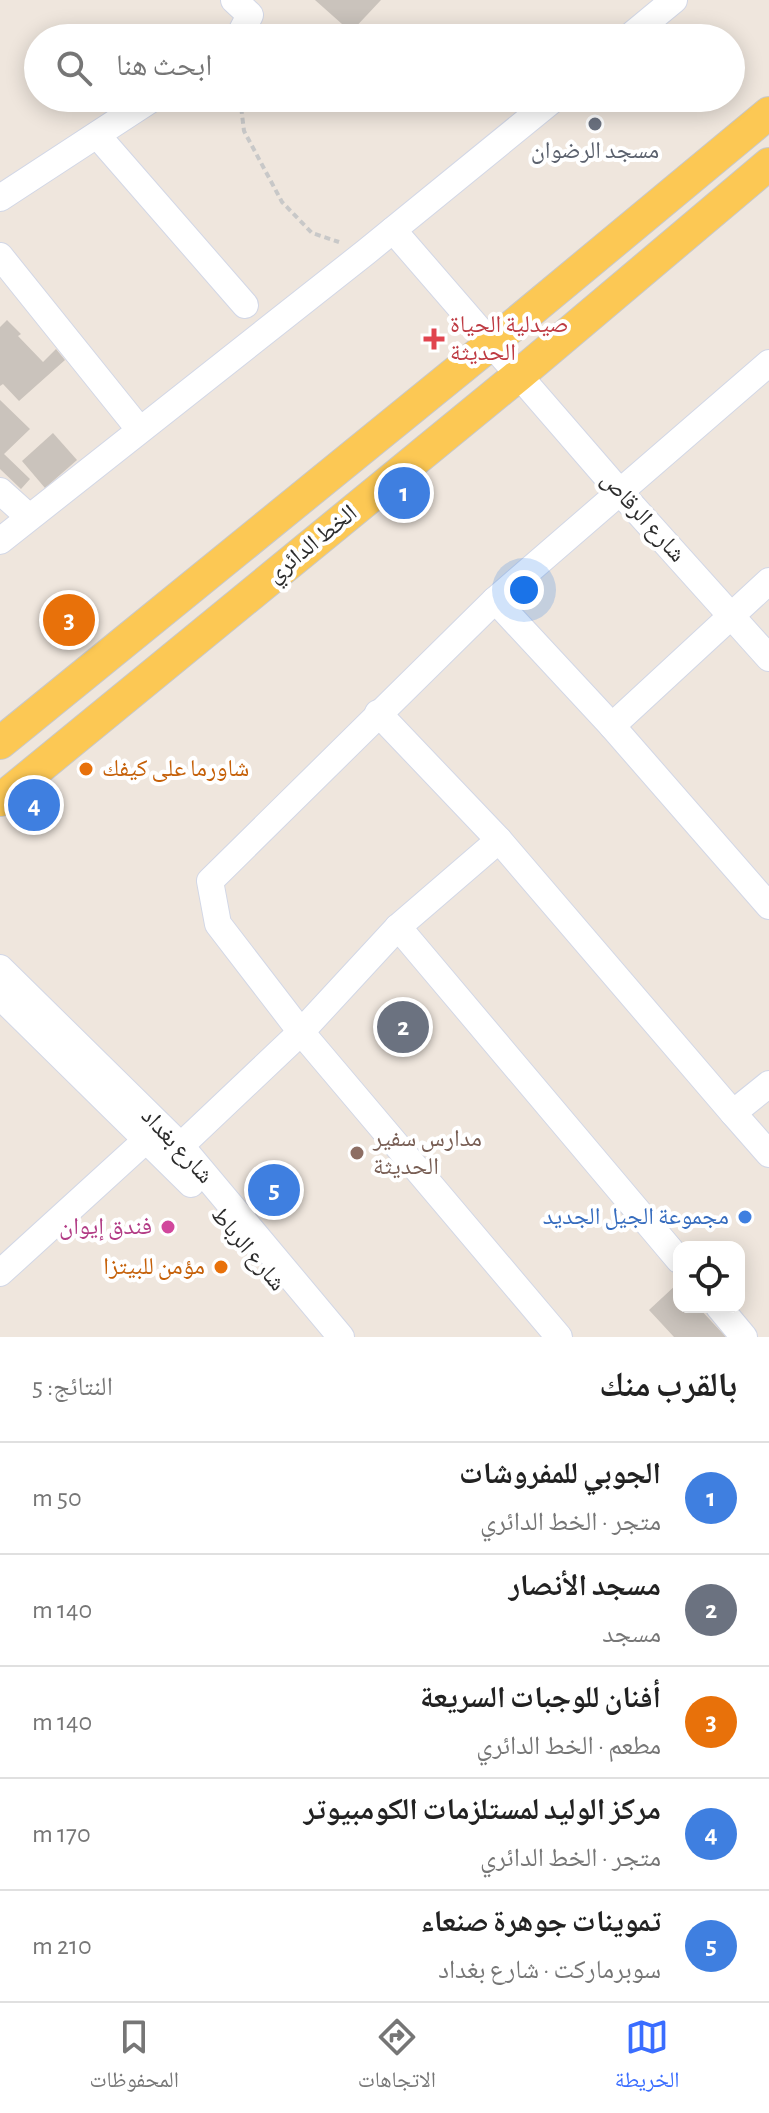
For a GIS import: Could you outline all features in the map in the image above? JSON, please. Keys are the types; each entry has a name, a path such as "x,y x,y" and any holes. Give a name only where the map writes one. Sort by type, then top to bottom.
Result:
{"main road":[{"name":"الخط الدائري","path":"0,743 769,113"},
{"name":"الخط الدائري","path":"0,800 519,375 769,164"}],"street":[{"path":"234,0 250,15 245,24"},
{"path":"645,24 674,0"},
{"path":"0,198 132,112"},
{"path":"0,541 538,112"},
{"path":"97,135 245,305"},
{"name":"شارع الرقاص","path":"393,230 619,491 769,658"},
{"path":"0,256 139,429"},
{"path":"559,1337 301,1032 218,924 210,881 495,600 769,363"},
{"path":"0,491 29,517"},
{"path":"612,726 769,581"},
{"path":"495,600 612,726 769,906"},
{"path":"378,713 499,840 769,1154"},
{"path":"174,1152 301,1032 398,927 499,840"},
{"path":"398,927 673,1253"},
{"name":"شارع بغداد","path":"0,968 174,1152 341,1337"},
{"name":"شارع الرباط","path":"0,996 146,1140 174,1152 218,1214 321,1337"},
{"path":"733,1113 769,1084"},
{"path":"0,1273 146,1140"},
{"path":"724,1313 744,1337"}],"path":[{"path":"242,112 244,131 282,202 312,233 366,252"}],"building":[{"path":"315,0 381,0 358,24 342,24"},
{"path":"7,320 43,362 56,349 65,360 19,401 3,384 0,386 0,327"},
{"path":"0,400 30,429 4,454 30,479 21,489 0,469"},
{"path":"53,433 77,460 45,488 22,461"},
{"path":"673,1288 673,1313 704,1313 726,1337 674,1337 649,1310"}],"place":[{"name":"مسجد الرضوان","path":"595,124"},
{"name":"صيدلية الحياة الحديثة","path":"434,339"},
{"name":"الجوبي للمفروشات","path":"404,493"},
{"name":"أفنان للوجبات السريعة","path":"69,620"},
{"name":"شاورما على كيفك","path":"86,769"},
{"name":"مركز الوليد لمستلزمات الكومبيوتر","path":"34,805"},
{"name":"مسجد الأنصار","path":"403,1027"},
{"name":"مدارس سفير الحديثة","path":"357,1153"},
{"name":"تموينات جوهرة صنعاء","path":"274,1190"},
{"name":"مجموعة الجيل الجديد","path":"745,1217"},
{"name":"فندق إيوان","path":"168,1227"},
{"name":"مؤمن للبيتزا","path":"221,1267"}]}
